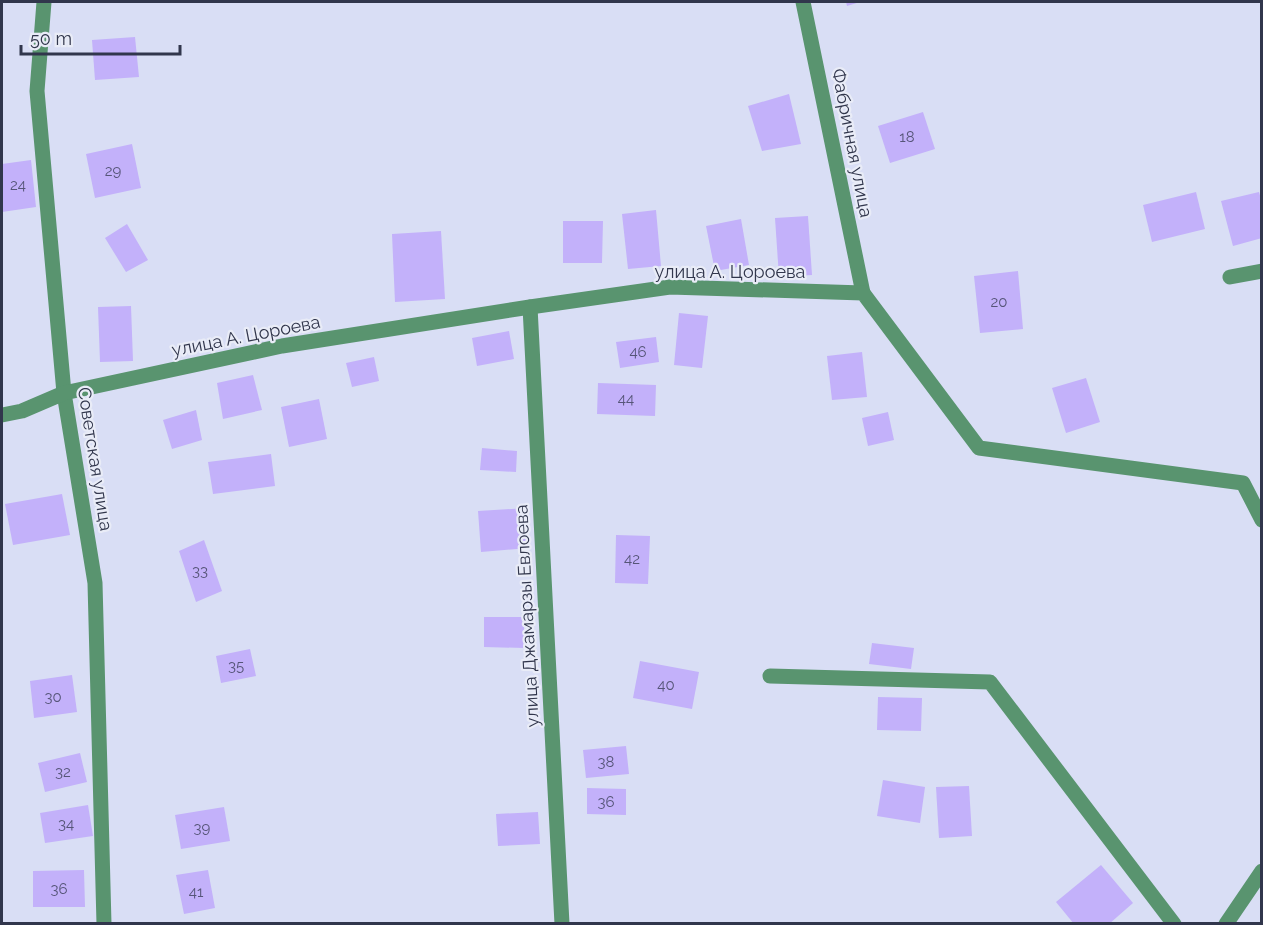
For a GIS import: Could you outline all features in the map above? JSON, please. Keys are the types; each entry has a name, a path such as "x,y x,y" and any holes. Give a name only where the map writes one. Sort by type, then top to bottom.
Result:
{"street":[{"name":"Советская улица","path":"44,2 37,91 64,393 95,583 104,924"},
{"name":"Фабричная улица","path":"803,2 863,293"},
{"path":"1230,277 1262,270"},
{"name":"улица А. Цороева","path":"2,415 21,411 64,393 282,346 670,287 863,293"},
{"path":"863,293 979,448 1243,483 1262,520"},
{"name":"улица Джамарзы Евлоева","path":"530,307 562,924"},
{"path":"770,676 990,682 1174,924"},
{"path":"1226,924 1262,871"}],"building":[{"path":"846,2 860,2 847,6"},
{"path":"135,37 139,77 95,80 92,40"},
{"path":"789,94 801,144 762,151 748,106"},
{"path":"923,112 935,149 890,163 878,126"},
{"path":"132,144 141,188 95,198 86,154"},
{"path":"31,160 36,207 2,212 2,164"},
{"path":"1196,192 1205,229 1152,242 1143,205"},
{"path":"1259,192 1262,203 1262,238 1233,246 1221,201"},
{"path":"656,210 661,266 628,269 622,214"},
{"path":"808,216 812,275 779,277 775,218"},
{"path":"741,219 749,265 715,271 706,226"},
{"path":"563,221 603,221 602,263 563,263"},
{"path":"127,224 148,260 126,272 105,238"},
{"path":"441,231 445,299 395,302 392,234"},
{"path":"1018,271 1023,329 980,333 974,276"},
{"path":"131,306 133,361 100,362 98,307"},
{"path":"679,313 708,316 702,368 674,365"},
{"path":"509,331 514,359 477,366 472,338"},
{"path":"656,337 659,362 620,368 616,342"},
{"path":"862,352 867,397 832,400 827,356"},
{"path":"374,357 379,381 352,387 346,363"},
{"path":"253,375 262,410 223,419 217,383"},
{"path":"1086,378 1100,422 1066,433 1052,388"},
{"path":"598,383 656,385 655,416 597,414"},
{"path":"319,399 327,439 289,447 281,407"},
{"path":"196,410 202,440 172,449 163,420"},
{"path":"888,412 894,440 868,446 862,418"},
{"path":"482,448 517,451 516,472 480,470"},
{"path":"271,454 275,486 213,494 208,462"},
{"path":"62,494 70,535 13,545 5,504"},
{"path":"526,508 529,548 481,552 478,511"},
{"path":"616,535 650,536 648,584 615,583"},
{"path":"204,540 222,591 196,602 179,551"},
{"path":"484,617 524,617 524,648 484,647"},
{"path":"872,643 914,648 911,669 869,664"},
{"path":"250,649 256,676 221,683 216,656"},
{"path":"640,661 699,672 692,709 633,698"},
{"path":"72,675 77,712 34,718 30,681"},
{"path":"878,697 922,698 921,731 877,730"},
{"path":"626,746 629,774 586,778 583,750"},
{"path":"80,753 87,782 45,792 38,763"},
{"path":"883,780 925,787 920,823 877,816"},
{"path":"969,786 972,836 939,838 936,787"},
{"path":"587,788 626,789 626,815 587,814"},
{"path":"88,805 93,836 45,843 40,813"},
{"path":"224,807 230,841 181,849 175,815"},
{"path":"538,812 540,844 498,846 496,814"},
{"path":"1101,865 1133,903 1109,924 1074,924 1056,902"},
{"path":"84,870 85,907 33,907 33,871"},
{"path":"208,870 215,908 184,914 176,875"}]}
